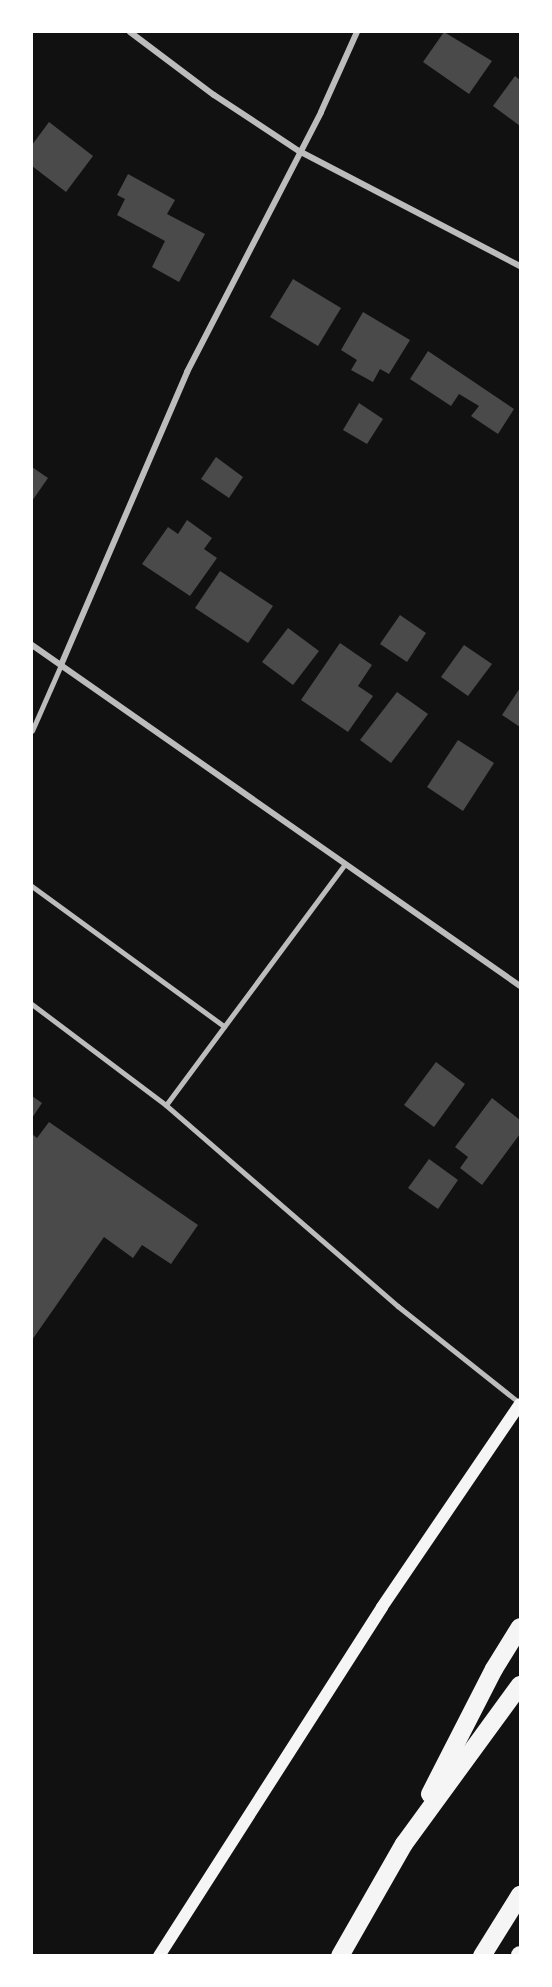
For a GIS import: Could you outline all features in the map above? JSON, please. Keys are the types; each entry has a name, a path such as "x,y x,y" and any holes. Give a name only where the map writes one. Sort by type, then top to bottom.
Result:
{"highway":[{"path":"340,1956 404,1844 494,1669 520,1627"},
{"path":"404,1844 520,1685"},
{"path":"482,1956 520,1895"}],"main road":[{"path":"159,1956 382,1607 520,1403"}],"street":[{"path":"130,32 214,95 299,151 520,266"},
{"path":"61,665 183,382 357,32"},
{"path":"32,645 520,987"}],"lane":[{"path":"32,731 61,665"},
{"path":"166,1105 345,864"},
{"path":"32,886 225,1026"},
{"path":"32,1004 166,1105 398,1306 520,1403"}],"building":[{"path":"444,32 492,61 469,94 423,62"},
{"path":"515,76 520,80 520,126 493,106"},
{"path":"49,122 93,156 66,192 32,166 32,145"},
{"path":"128,174 175,200 167,214 205,234 179,282 152,267 165,241 117,215 125,199 117,195"},
{"path":"293,279 341,308 318,346 270,317"},
{"path":"363,312 410,340 389,374 380,369 373,382 351,370 357,360 341,350"},
{"path":"428,351 514,409 498,434 471,416 479,406 459,394 451,406 410,379"},
{"path":"359,403 383,419 367,444 343,430"},
{"path":"216,457 243,477 229,498 201,479"},
{"path":"32,467 48,478 32,501"},
{"path":"187,520 212,538 204,549 217,558 190,596 142,564 168,527 178,534"},
{"path":"220,571 273,606 248,643 195,608"},
{"path":"400,615 426,633 407,662 380,644"},
{"path":"288,628 319,651 293,685 262,662"},
{"path":"340,643 372,665 358,686 373,696 348,732 301,700"},
{"path":"464,645 492,664 468,696 441,677"},
{"path":"520,688 520,727 502,715"},
{"path":"397,692 428,714 391,763 360,740"},
{"path":"458,740 494,763 463,811 427,787"},
{"path":"436,1062 465,1084 434,1127 404,1105"},
{"path":"32,1096 42,1103 32,1118"},
{"path":"492,1098 520,1120 520,1134 482,1185 460,1168 468,1157 455,1147"},
{"path":"49,1122 198,1225 171,1264 142,1245 133,1258 104,1237 32,1340 32,1134 37,1138"},
{"path":"429,1159 458,1180 438,1209 408,1188"}]}
